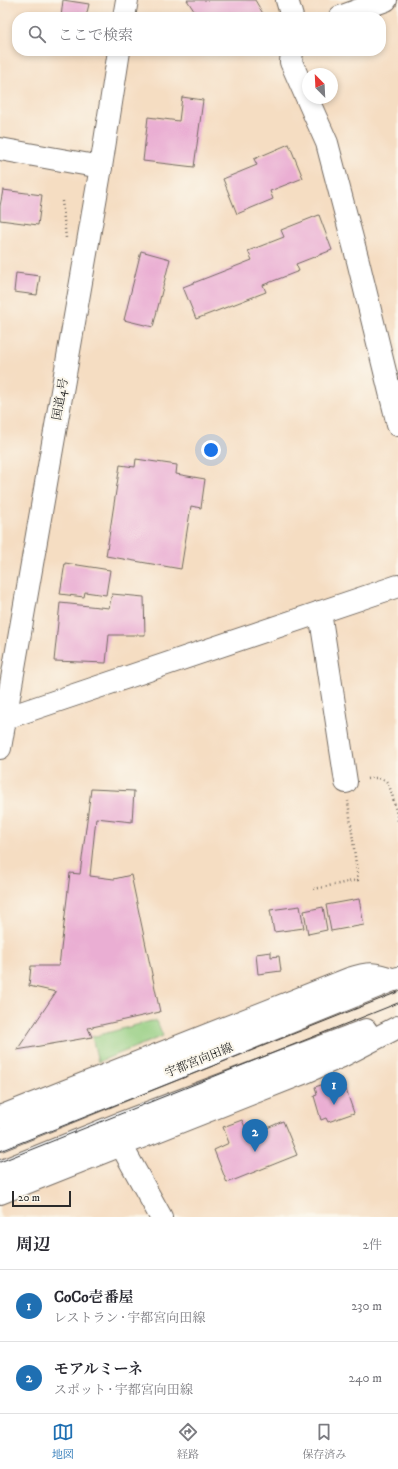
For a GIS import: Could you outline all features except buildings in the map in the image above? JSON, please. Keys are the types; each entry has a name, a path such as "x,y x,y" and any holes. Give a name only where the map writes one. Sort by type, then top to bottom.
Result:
{"main road":[{"path":"125,12 127,0"},
{"path":"287,0 291,12"},
{"path":"354,12 386,0"},
{"name":"国道4号","path":"0,748 2,719 100,168 118,56"},
{"path":"292,56 292,62 327,143 358,261 398,425"},
{"path":"0,149 100,168"},
{"path":"2,719 398,586"},
{"path":"320,612 346,782"},
{"path":"0,1117 349,979 367,973 379,974 396,979"},
{"name":"宇都宮向田線","path":"0,1140 396,979"},
{"path":"0,1193 120,1134 398,1017"},
{"path":"0,1172 120,1134 308,1071 340,1057 398,1027"},
{"path":"120,1134 161,1217"}],"path":[{"path":"314,889 358,880 346,782 377,778 386,781 390,788 398,821"}],"green space":[{"path":"151,1021 157,1021 163,1036 98,1062 92,1037"}],"tram line":[{"path":"0,1151 398,992"},
{"path":"0,1162 398,1003"}],"place":[{"name":"CoCo壱番屋","path":"334,1105"},
{"name":"モアルミーネ","path":"255,1152"}]}
